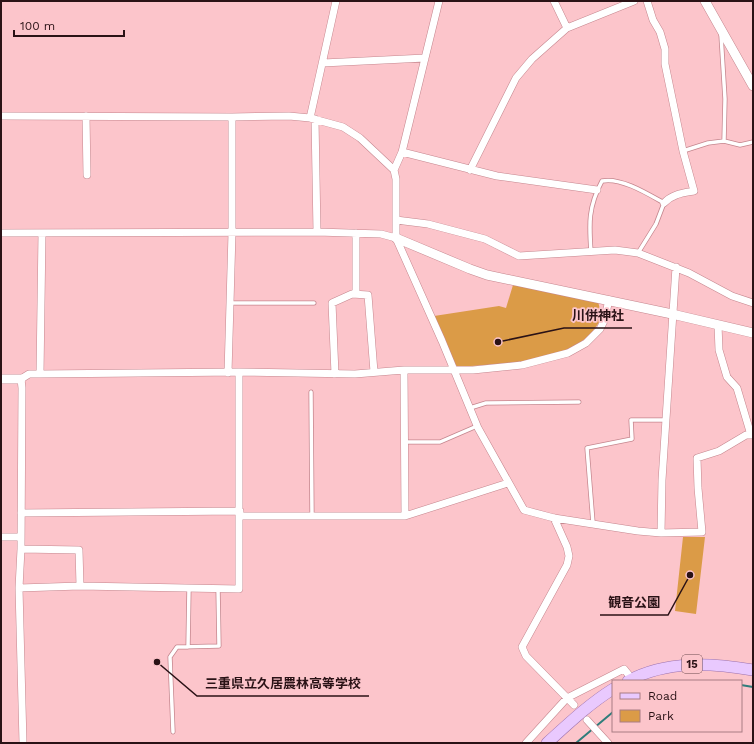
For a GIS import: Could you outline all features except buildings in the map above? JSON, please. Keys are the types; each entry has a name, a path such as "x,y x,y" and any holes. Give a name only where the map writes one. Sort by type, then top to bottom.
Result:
{"main road":[{"name":"15","path":"630,680 659,669 689,664 718,664 753,670"},
{"path":"547,743 579,714 601,696 612,690"}],"street":[{"path":"317,232 312,118 336,1"},
{"path":"394,170 402,152 439,1"},
{"path":"554,1 567,28"},
{"path":"470,170 516,78 532,59 567,28 634,1"},
{"path":"646,1 653,20 660,32 665,48 665,64 683,151 694,191 668,198 664,203"},
{"path":"705,1 753,86"},
{"path":"323,63 425,58"},
{"path":"1,116 289,116 312,118 343,127 360,138 394,170 396,179 396,238 477,426 524,510 554,518 638,531 661,533 702,532 697,458 708,456 746,435 752,435 737,388 727,377 719,350 718,325"},
{"path":"86,116 88,174"},
{"path":"228,373 232,232 232,117"},
{"path":"402,152 497,176 597,190"},
{"path":"396,220 428,224 485,239 519,256 614,250 638,253 676,267 732,296 753,303"},
{"path":"1,233 317,232 381,234 396,238 487,275 609,300 753,333"},
{"path":"40,374 42,233"},
{"path":"356,233 356,294"},
{"path":"661,533 662,480 676,267"},
{"path":"335,374 332,303 352,294 368,294 374,372"},
{"path":"1,379 21,380 29,374 240,372 335,374 522,366 568,353 586,343 600,329 604,321 609,300"},
{"path":"404,370 405,516"},
{"path":"19,588 80,586 239,589 240,372"},
{"path":"21,380 21,549 19,588 23,743"},
{"path":"21,513 405,516 508,483"},
{"path":"554,518 567,547 569,556 567,565 522,647 526,656 574,705"},
{"path":"1,537 21,537"},
{"path":"21,549 79,550 80,586"},
{"path":"526,743 567,698 624,669 630,680"},
{"path":"591,724 608,743"}],"lane":[{"path":"721,30 725,99 724,141"},
{"path":"683,151 708,143 724,141 740,145 753,142"},
{"path":"591,252 589,226 590,214 597,190 602,181 606,180 623,183 664,203 656,224 638,253"},
{"path":"230,303 314,303"},
{"path":"311,392 312,516"},
{"path":"470,408 486,403 579,402"},
{"path":"592,523 590,470 587,448 632,439 631,420 666,420"},
{"path":"404,442 440,442 477,426"},
{"path":"188,647 189,588"},
{"path":"173,732 170,657 177,647 219,646 218,588"}],"green space":[{"path":"513,285 598,301 601,317 592,332 580,343 565,351 511,363 459,367 455,365 434,316 499,306 506,308"},
{"path":"683,537 705,537 696,614 675,611"}],"waterway":[{"path":"742,685 753,687"},
{"path":"576,743 612,713"}],"place":[{"name":"川併神社","path":"498,342"},
{"name":"観音公園","path":"690,575"},
{"name":"三重県立久居農林高等学校","path":"157,662"}]}
